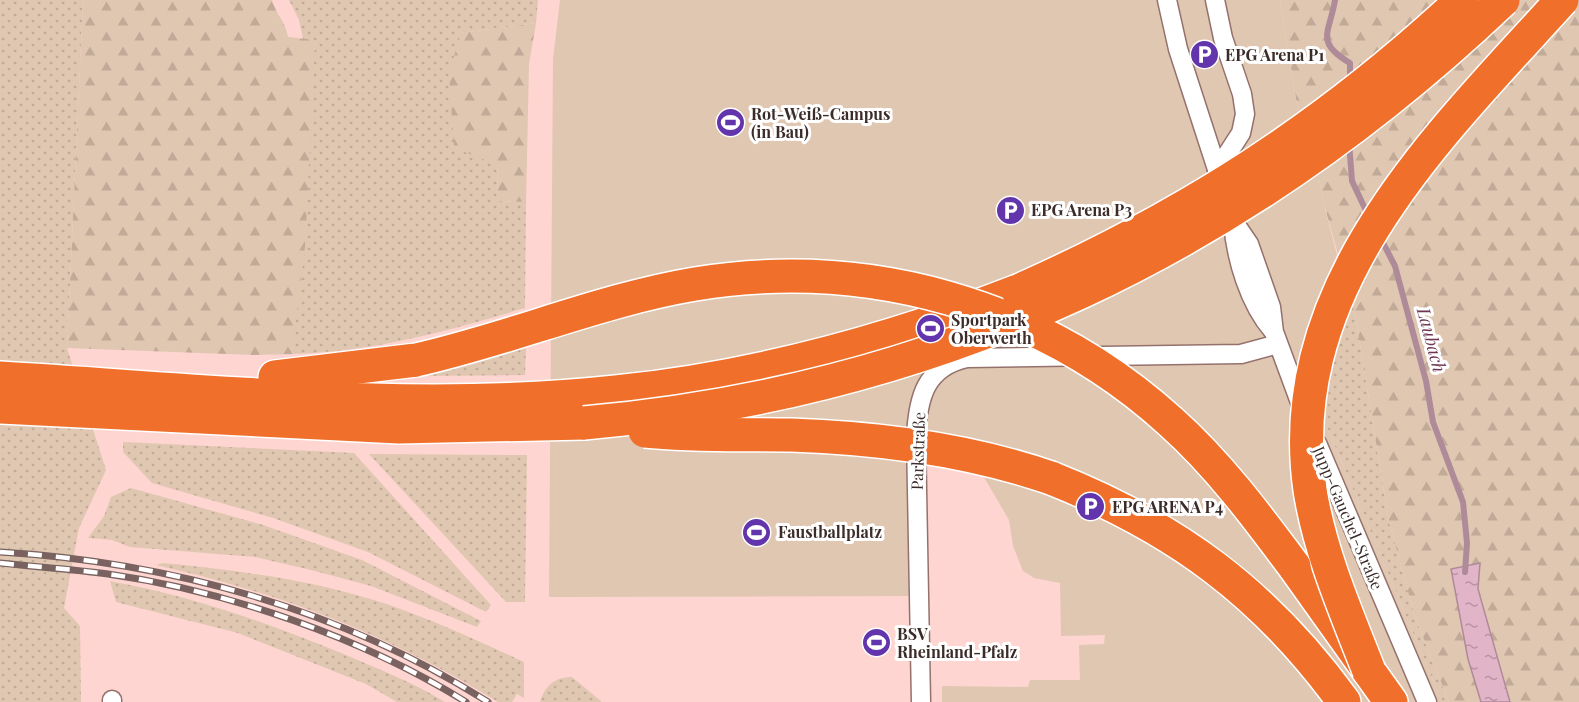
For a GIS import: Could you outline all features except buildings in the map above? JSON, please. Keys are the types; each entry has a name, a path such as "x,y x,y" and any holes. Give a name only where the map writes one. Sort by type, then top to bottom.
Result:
{"highway":[{"path":"2,388 439,400 527,399 652,388 753,371 821,355 927,325 1008,295 1167,219 1264,158 1338,106 1407,51 1462,0"},
{"path":"2,388 399,427 584,423 696,410 820,384 968,340 1074,296 1188,238 1299,169 1395,97 1503,0"},
{"path":"1369,671 1324,553 1310,489 1307,429 1317,356 1331,313 1350,268 1389,202 1456,118 1562,0"},
{"path":"2,388 67,370 270,377 382,366 469,347 655,293 728,279 807,276 919,288 996,314 1052,340 1090,360 1150,404 1229,483 1294,566 1391,702"},
{"path":"584,423 665,433 813,436 910,444 978,456 1051,478 1125,510 1203,558 1275,619 1344,702"}],"street":[{"name":"Jupp-Gauchel-Straße","path":"1167,0 1178,49 1232,219 1236,249 1249,287 1259,311 1276,338 1306,417 1427,702"},
{"path":"1215,0 1222,38 1242,94 1245,114 1241,134 1217,170"},
{"name":"Parkstraße","path":"921,702 915,436 922,394 937,371 955,361 968,358 1241,354 1276,338"}],"green space":[{"path":"0,0 83,0 67,348 106,470 79,528 64,608 80,626 81,702 0,702"},
{"path":"83,0 272,0 288,37 315,40 305,247 292,354 254,355 67,348"},
{"path":"289,0 538,0 536,23 461,33 498,165 497,201 526,202 525,308 467,325 381,345 292,354 315,40 303,39 299,20"},
{"name":"Sportpark Oberwerth","path":"560,0 1280,0 1297,105 1318,172 1337,255 1316,303 1301,355 1321,413 1442,702 942,702 942,686 1028,687 1030,680 1080,680 1079,645 1104,644 1105,635 1061,636 1060,583 1034,578 1023,571 1013,546 1009,520 981,472 909,458 910,596 549,597 553,59"},
{"path":"1280,0 1579,0 1579,702 1510,702 1478,589 1480,563 1451,570 1468,659 1481,702 1449,702 1415,617 1389,522 1355,314 1323,201 1318,172 1297,105"},
{"path":"536,23 529,64 526,202 497,201 498,165 454,148 449,73 461,33"},
{"path":"1350,297 1355,314 1389,522 1415,617 1449,702 1442,702 1321,413 1323,392"},
{"path":"526,348 525,375 420,376"},
{"path":"123,442 354,453 491,605 486,612 368,552 273,518 152,483 123,452"},
{"path":"369,454 527,455 525,602 506,602"},
{"path":"131,488 263,525 362,560 481,621 477,627 371,586 255,557 130,547 112,540 88,538 104,516 111,497"},
{"path":"163,563 286,579 347,592 406,611 524,662 524,698 517,694 512,702 498,702 416,656 374,636 291,603 203,576 156,565"},
{"path":"110,581 199,602 285,631 394,676 445,702 397,702 366,684 238,633 116,602"},
{"path":"566,677 572,677 602,702 540,702 551,684"}],"water":[{"path":"1480,563 1478,589 1510,702 1481,702 1468,659 1451,569"}],"waterway":[{"name":"Laubach","path":"1335,0 1328,28 1328,42 1339,56 1350,63 1350,80"},
{"name":"Laubach","path":"1349,142 1352,181 1369,217"},
{"name":"Laubach","path":"1381,239 1395,266 1426,381 1433,422 1463,502 1467,543 1465,572"}],"railway":[{"path":"0,552 128,567 254,596 375,641 488,702"},
{"path":"0,563 94,572 154,582 247,605 293,620 383,657 466,702"}],"place":[{"name":"EPG Arena P1","path":"1204,55"},
{"name":"Rot-Weiß-Campus (in Bau)","path":"730,123"},
{"name":"EPG Arena P3","path":"1010,210"},
{"name":"Sportpark Oberwerth","path":"930,329"},
{"name":"EPG ARENA P4","path":"1091,507"},
{"name":"Faustballplatz","path":"757,532"},
{"name":"BSV Rheinland-Pfalz","path":"876,643"}]}
